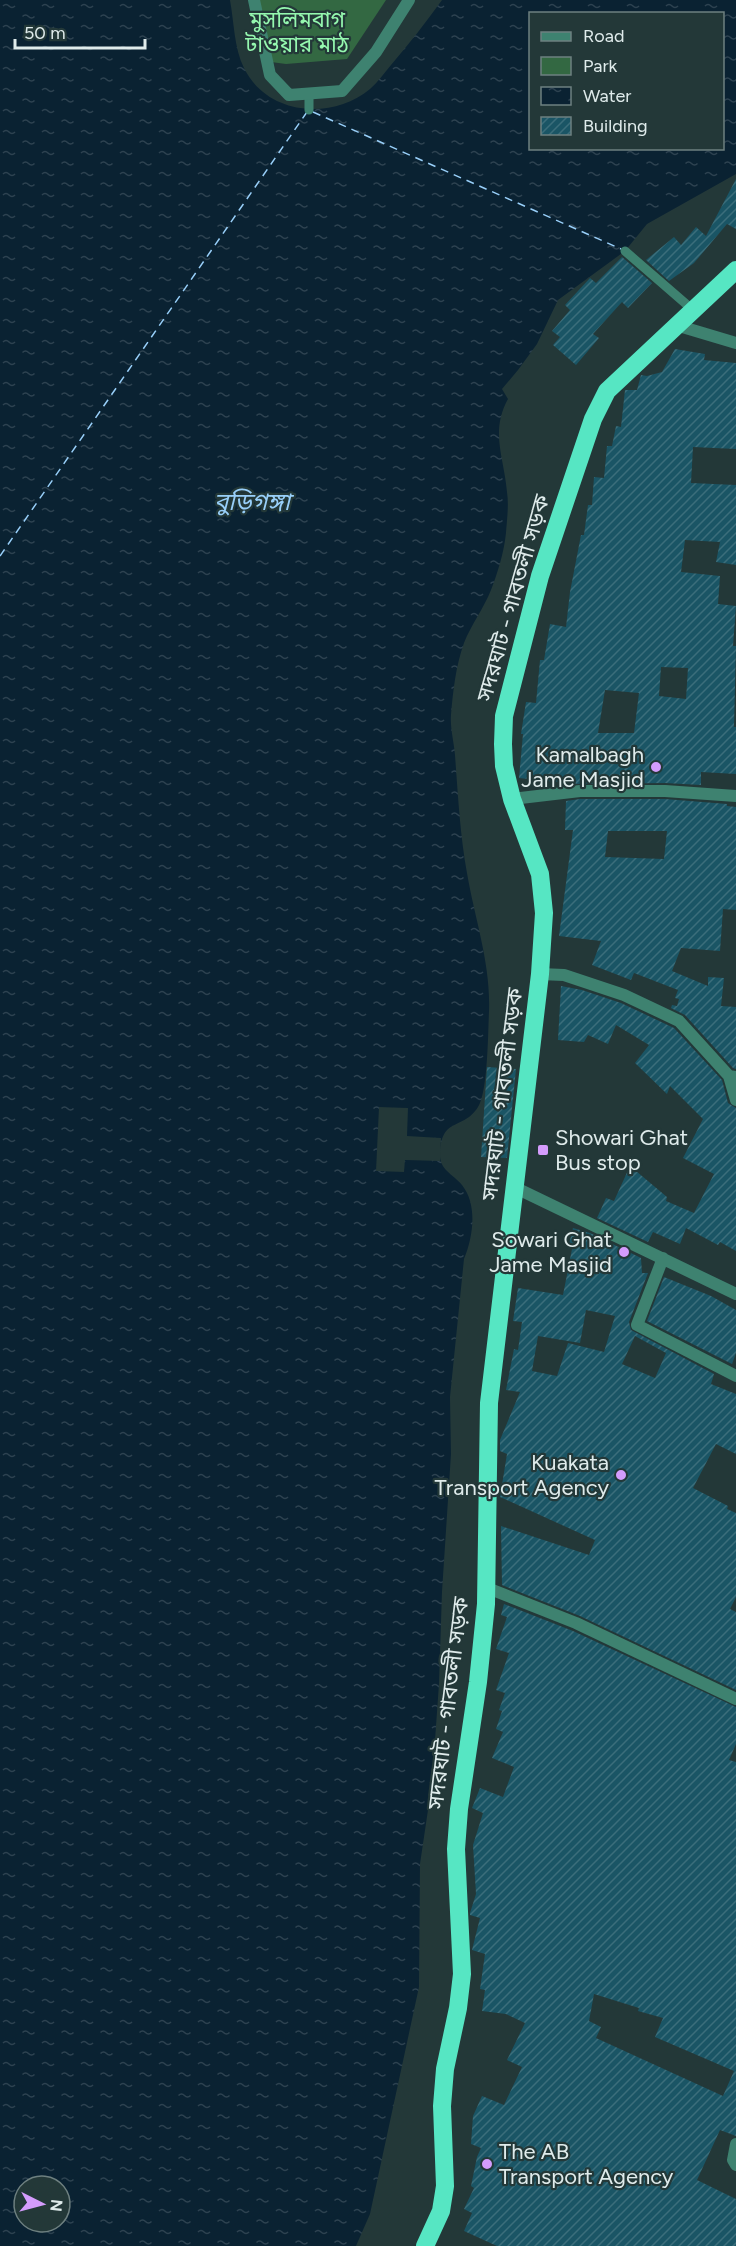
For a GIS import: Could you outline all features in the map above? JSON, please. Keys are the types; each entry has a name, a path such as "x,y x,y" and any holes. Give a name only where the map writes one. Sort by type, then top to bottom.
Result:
{"highway":[{"name":"সদরঘাট - গাবতলী সড়ক","path":"432,2244 446,2186 442,2106 462,1974 456,1849 459,1809 478,1682 486,1604 489,1403 516,1188 540,974 544,913 540,874 512,799 504,766 504,717 540,576 593,419 607,391 679,326 736,270"}],"street":[{"path":"254,0 270,75 289,95 342,91 376,52 409,0"},
{"path":"679,326 736,343"},
{"path":"512,799 580,790 665,791 736,796"},
{"path":"540,974 564,975 604,988 679,1021 732,1077 736,1100"},
{"path":"516,1188 736,1294"},
{"path":"663,1258 637,1325 736,1376"},
{"path":"485,1587 576,1623 736,1699"},
{"path":"736,2144 733,2160 736,2165"}],"lane":[{"path":"309,94 309,110"},
{"path":"625,251 693,310"}],"green space":[{"name":"মুসলিমবাগ টাওয়ার মাঠ","path":"258,0 386,0 347,59 286,64 271,62"}],"water":[{"name":"বুড়িগঙ্গা","path":"0,0 230,0 238,52 254,84 268,96 284,104 319,109 337,106 370,89 442,0 736,0 736,174 647,224 625,251 558,300 537,344 502,389 508,399 503,411 499,434 508,497 505,540 491,590 461,651 455,678 451,720 465,858 488,977 487,1061 484,1089 478,1107 466,1119 449,1129 442,1141 440,1153 444,1167 467,1193 472,1211 472,1231 464,1259 450,1397 451,1454 439,1684 432,1783 420,1864 419,1987 370,2214 356,2246 0,2246"}],"pier":[{"path":"379,1107 408,1108 407,1136 441,1138 440,1161 405,1160 404,1172 376,1171"}],"building":[{"path":"736,179 736,229 727,224 694,263 669,281 646,260 674,237 681,245 696,227 706,236"},
{"path":"622,257 652,283 628,308 622,302 593,334 599,338 576,365 553,345 560,337 552,331 570,310 565,305 590,278 596,283"},
{"path":"675,349 705,354 704,360 736,363 736,449 693,447 691,483 736,485 736,565 716,562 720,542 685,540 681,572 720,576 718,604 736,606 733,646 736,646 734,727 736,727 736,774 701,772 701,785 566,784 519,778 523,734 521,734 526,702 536,703 540,660 544,660 550,624 566,627 581,535 584,535 588,505 592,505 594,477 604,478 607,446 612,446 616,426 621,427 625,390 637,390 641,375 647,376 662,372","holes":["661,667 688,668 686,699 659,696","605,690 639,693 634,733 598,733"]},
{"path":"665,799 727,804 727,806 736,807 736,910 723,909 720,951 681,948 672,971 708,986 708,977 724,978 721,1006 736,1007 736,1069 685,1015 671,1008 672,1005 677,1006 679,999 675,998 678,990 634,973 631,980 592,965 601,941 559,936 573,830 565,830 566,801","holes":["608,831 667,831 664,859 605,857"]},
{"path":"561,986 582,990 621,1003 674,1028 722,1080 728,1103 736,1108 736,1251 720,1242 718,1245 686,1228 680,1244 653,1232 648,1242 597,1218 606,1198 614,1201 630,1166 667,1197 666,1201 694,1213 714,1174 683,1158 703,1119 670,1086 667,1094 635,1063 649,1045 616,1025 608,1044 588,1035 584,1042 558,1040"},
{"path":"487,1067 516,1069 507,1158 481,1157"},
{"path":"573,1228 590,1233 641,1258 642,1273 648,1273 629,1322 631,1330 714,1374 711,1384 736,1394 736,1454 716,1444 693,1488 728,1506 727,1509 736,1513 736,1597 730,1609 736,1612 736,1690 580,1616 502,1585 501,1526 589,1555 595,1540 500,1497 507,1454 500,1451 500,1440 520,1392 506,1390 514,1349 518,1350 522,1322 513,1321 518,1288 563,1295 572,1249 568,1248","holes":["586,1310 615,1316 604,1352 568,1343 557,1376 532,1371 538,1336 580,1343","635,1336 666,1353 655,1378 622,1364"]},
{"path":"664,1277 711,1296 736,1310 736,1353 732,1364 647,1321"},
{"path":"504,1604 573,1631 736,1707 736,1744 729,1760 736,1762 736,2136 720,2130 697,2180 736,2199 736,2246 497,2246 464,2231 472,2213 464,2209 474,2188 471,2186 481,2148 471,2144 473,2116 482,2096 504,2105 522,2067 507,2060 525,2023 506,2014 482,2011 485,1990 480,1989 485,1954 472,1950 480,1918 470,1915 476,1894 473,1845 483,1813 472,1808 480,1788 503,1797 514,1767 492,1758 503,1732 496,1729 505,1693 496,1690 509,1653 496,1649 507,1617 501,1615","holes":["594,1994 639,2008 638,2011 663,2018 655,2037 734,2071 723,2096 596,2038 601,2027 589,2021"]}],"ferry route":[{"path":"0,556 307,112"},
{"path":"313,112 621,249"}],"place":[{"name":"Kamalbagh Jame Masjid","path":"656,767"},
{"name":"Showari Ghat Bus stop","path":"543,1150"},
{"name":"Sowari Ghat Jame Masjid","path":"624,1252"},
{"name":"Kuakata Transport Agency","path":"621,1475"},
{"name":"The AB Transport Agency","path":"487,2164"}]}
